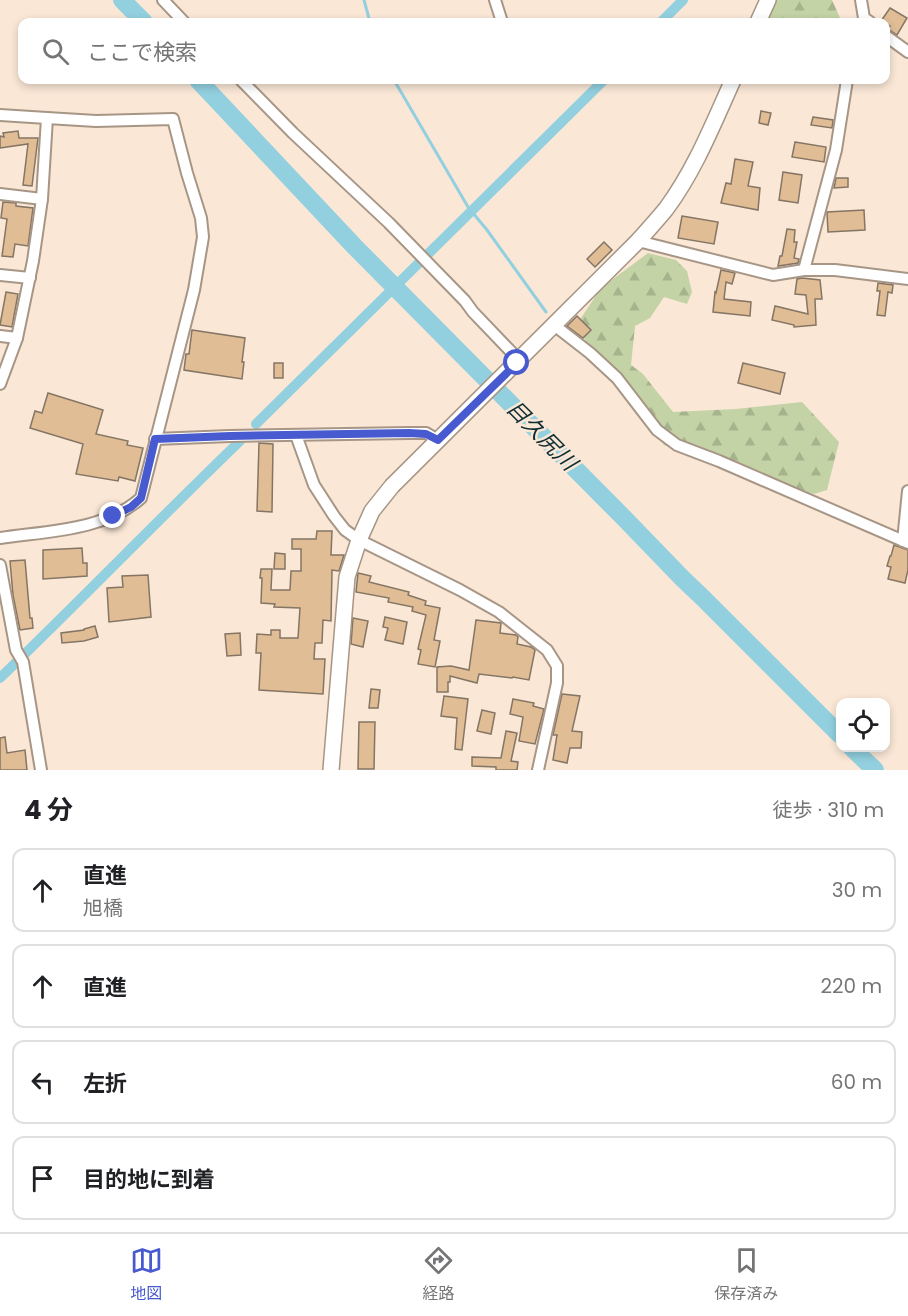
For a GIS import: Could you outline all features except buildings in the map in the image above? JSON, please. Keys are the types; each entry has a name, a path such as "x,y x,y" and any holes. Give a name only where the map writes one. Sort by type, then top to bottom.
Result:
{"street":[{"path":"163,0 180,18"},
{"path":"495,0 501,18"},
{"path":"760,18 768,0"},
{"path":"861,0 864,18"},
{"path":"890,39 908,52"},
{"path":"245,84 293,133 389,223 460,296 518,362"},
{"path":"331,770 347,577 359,540 372,511 438,440 638,241 666,209 704,146 731,84"},
{"path":"804,270 836,150 846,84"},
{"path":"0,115 96,121 173,118 201,218 203,237 194,290 141,498 131,507 113,516 76,527 0,538"},
{"path":"0,384 17,338 30,278 42,199 47,118"},
{"path":"0,194 42,199"},
{"path":"638,241 773,275 804,270 835,270 908,279"},
{"path":"0,275 30,278"},
{"path":"554,325 617,378 657,430 676,445 719,461 905,542 908,491"},
{"path":"0,336 17,338"},
{"path":"155,439 426,434 438,440"},
{"path":"296,435 314,484 345,530 359,540 499,612 547,650 557,666 557,683 538,770"},
{"path":"0,565 16,650 23,662 41,770"}],"green space":[{"path":"761,0 832,0 840,18 756,18"},
{"path":"648,253 676,260 687,271 692,292 687,304 664,297 650,318 635,326 631,365 643,374 673,412 736,409 802,402 839,442 827,490 814,494 724,468 664,445 628,394 586,345 581,318 601,288"}],"waterway":[{"name":"目久尻川","path":"122,0 140,18"},
{"path":"364,0 369,18"},
{"path":"665,18 683,0"},
{"name":"目久尻川","path":"202,84 354,246 836,731"},
{"path":"396,84 468,207 546,312"},
{"path":"256,424 600,84"},
{"path":"0,678 240,441"},
{"name":"目久尻川","path":"856,752 875,770"}],"route":[{"path":"113,516 131,507 141,498 155,439 409,433 426,434 438,440 517,363"}]}
